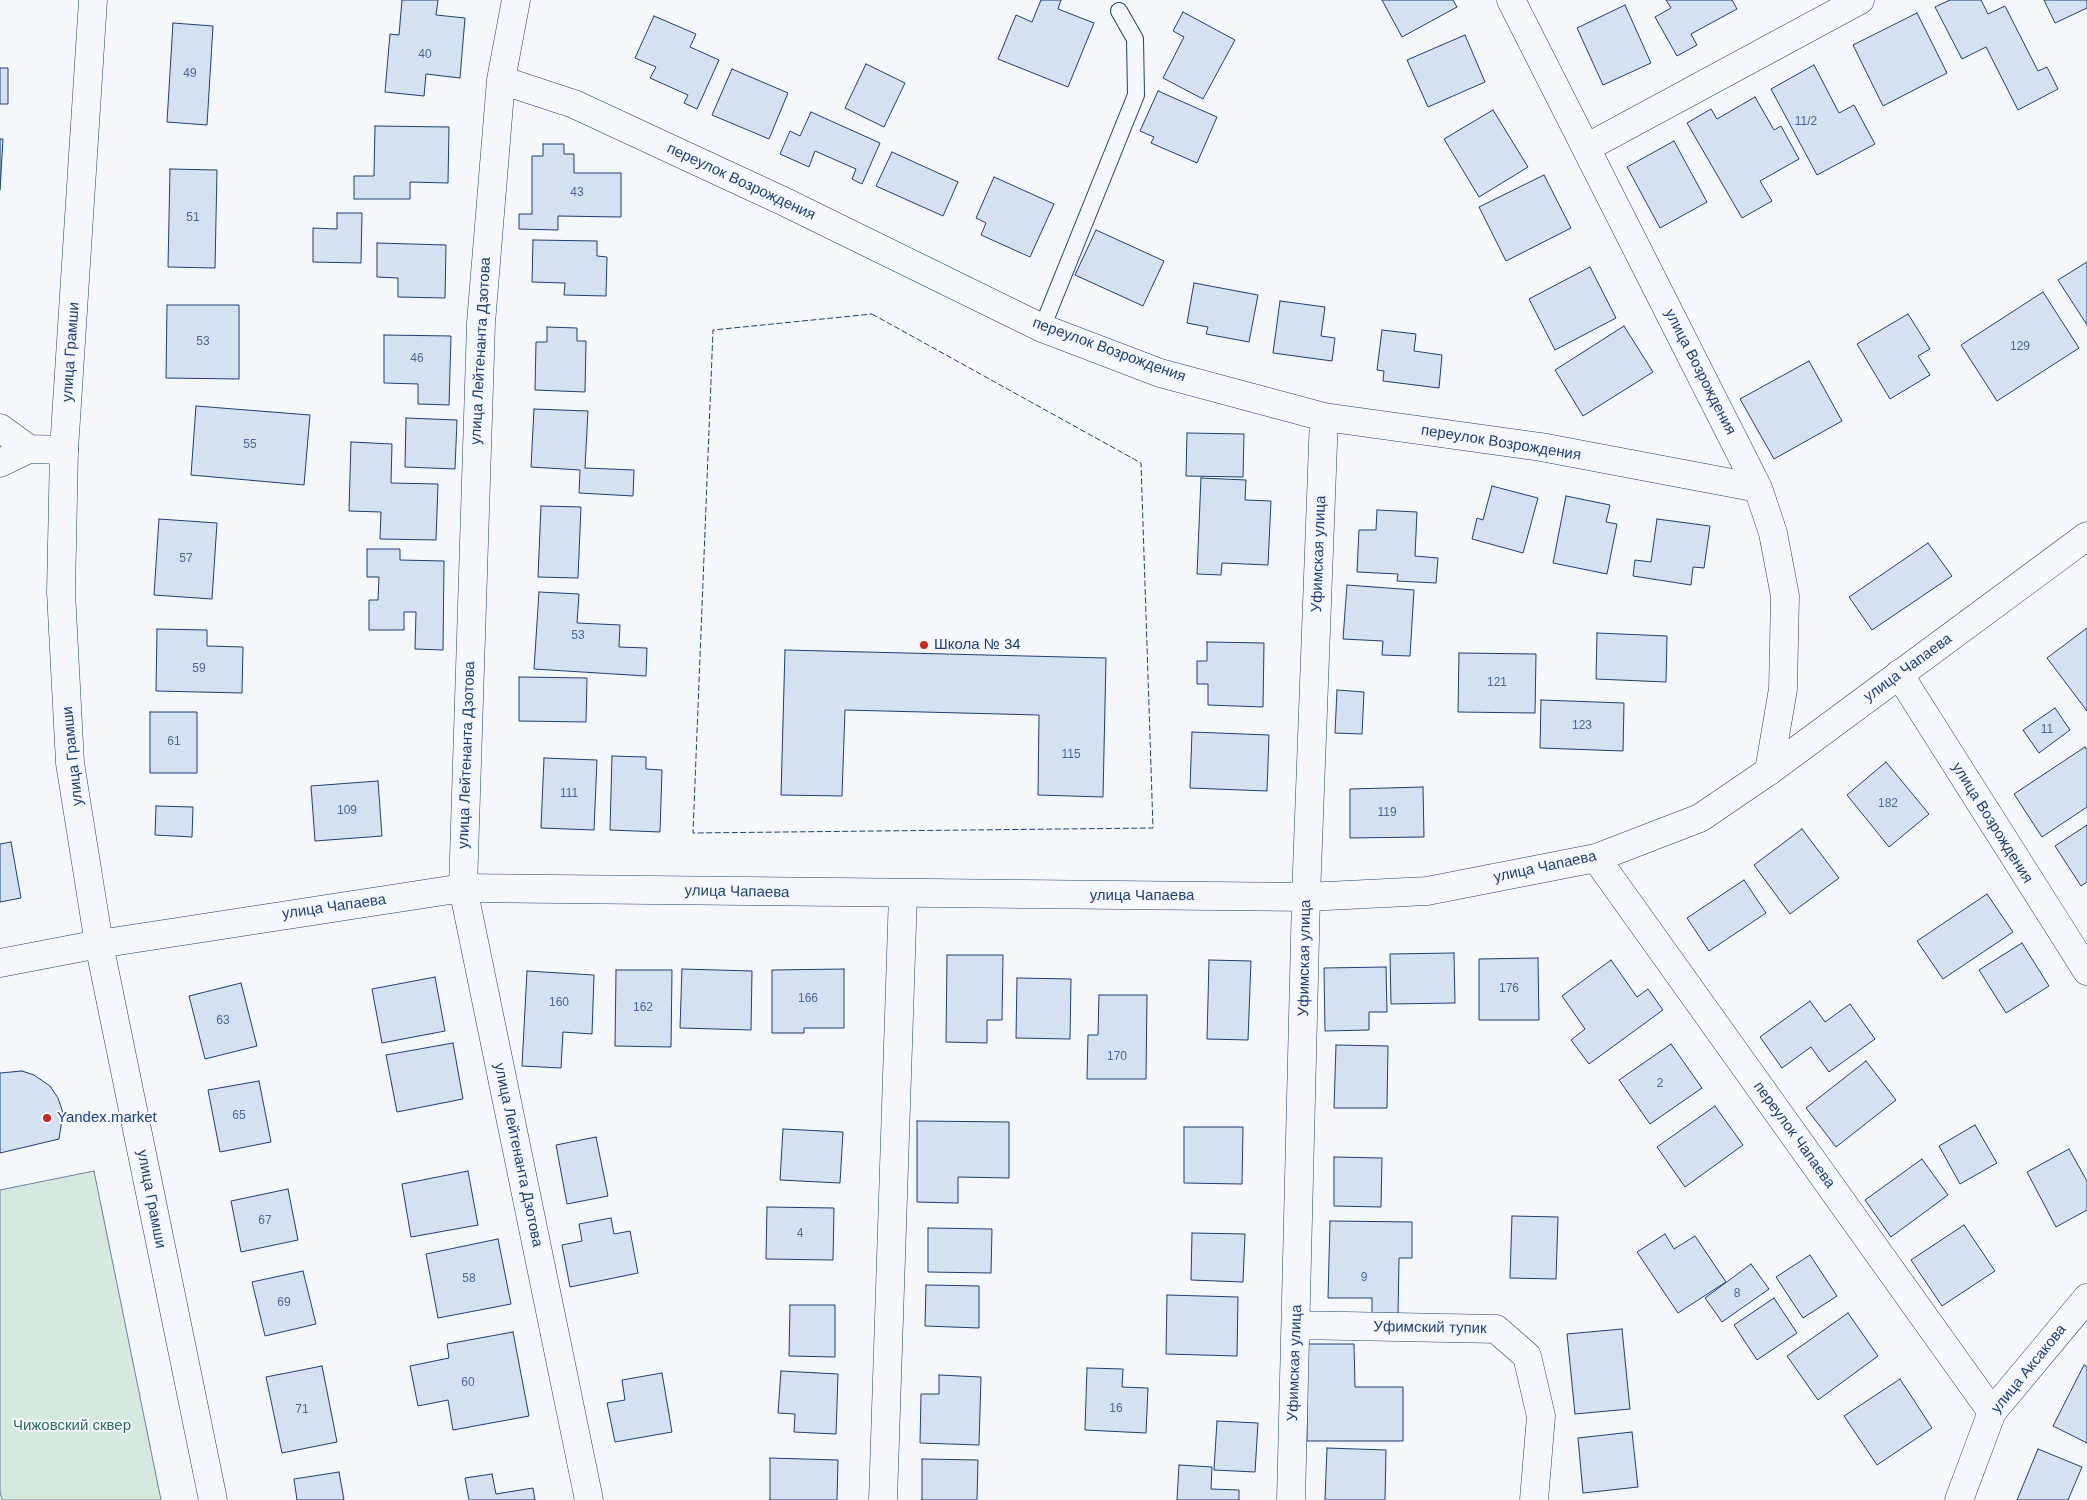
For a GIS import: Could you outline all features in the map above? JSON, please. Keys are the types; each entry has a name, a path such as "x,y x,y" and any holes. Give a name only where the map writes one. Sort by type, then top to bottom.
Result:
{"main road":[{"name":"улица Грамши","path":"93,0 64,450 61,592 70,762 99,944 212,1500"},
{"name":"улица Лейтенанта Дзотова","path":"516,0 501,80 480,323 463,888 589,1500"},
{"name":"улица Возрождения","path":"1512,0 1758,488 1773,533 1784,596 1783,689 1768,771"},
{"path":"1586,148 1860,0"},
{"name":"переулок Возрождения","path":"501,80 574,104 785,202 1042,328 1160,373 1324,417 1541,447 1758,488"},
{"name":"Уфимская улица","path":"1291,1500 1306,897 1324,417"},
{"path":"0,428 30,449"},
{"path":"0,463 30,449 64,450"},
{"name":"улица Чапаева","path":"0,963 99,944 463,888 1306,897 1427,891 1596,858 1700,818 1768,771 2087,536"},
{"name":"улица Возрождения","path":"1898,674 2087,971"},
{"name":"переулок Чапаева","path":"1596,858 1992,1412"},
{"path":"883,1500 903,894"},
{"name":"улица Аксакова","path":"1959,1500 1992,1412 2087,1298"},
{"name":"Уфимский тупик","path":"1296,1325 1496,1329 1527,1356 1541,1416 1534,1500"}],"lane":[{"path":"1042,328 1136,96 1135,38 1119,11"}],"green space":[{"name":"Чижовский сквер","path":"94,1171 161,1500 2,1500 0,1492 0,1190"}],"building":[{"path":"402,0 438,0 436,15 465,18 460,78 426,74 424,96 385,92 390,34 399,35"},
{"path":"1041,0 1061,0 1058,9 1094,23 1068,87 998,59 1016,15 1032,22"},
{"path":"1382,0 1453,0 1457,7 1402,37"},
{"path":"1666,0 1732,0 1737,9 1691,34 1697,45 1677,56 1655,17 1671,8"},
{"path":"1950,0 1981,0 1988,14 2005,6 2038,71 2047,67 2058,89 2018,110 1986,47 1962,59 1935,7"},
{"path":"2044,0 2087,0 2087,8 2055,23"},
{"path":"1625,5 1651,63 1603,85 1577,28"},
{"path":"1183,12 1235,40 1203,99 1163,78 1184,37 1173,31"},
{"path":"1917,13 1947,73 1883,106 1853,45"},
{"path":"654,16 696,34 690,47 719,60 697,109 684,103 688,95 650,78 656,67 635,58"},
{"path":"173,23 213,26 207,125 167,122"},
{"path":"1465,35 1485,82 1428,107 1407,60"},
{"path":"866,64 905,83 884,127 845,108"},
{"path":"1814,65 1839,113 1854,105 1875,144 1817,175 1771,89"},
{"path":"0,68 8,68 8,104 0,104"},
{"path":"732,69 788,93 769,139 712,115"},
{"path":"1158,91 1217,117 1197,163 1151,143 1154,137 1140,131"},
{"path":"1755,97 1774,130 1781,126 1799,159 1760,181 1772,201 1742,218 1687,123 1711,109 1717,119"},
{"path":"1493,110 1528,167 1479,197 1444,139"},
{"path":"811,112 880,143 862,184 852,179 856,169 815,151 809,167 780,154 790,131 800,136"},
{"path":"375,126 449,127 448,183 410,182 410,199 354,199 354,176 374,176"},
{"path":"0,139 3,139 0,190"},
{"path":"1674,141 1707,202 1660,228 1627,167"},
{"path":"543,144 564,144 564,154 574,154 574,173 621,173 621,217 558,216 558,230 519,229 519,214 532,214 532,156 543,156"},
{"path":"892,152 958,182 943,216 876,186"},
{"path":"170,169 217,170 215,268 168,267"},
{"path":"1544,175 1571,228 1506,261 1479,207"},
{"path":"994,177 1054,204 1030,257 981,235 986,223 976,218"},
{"path":"337,213 362,213 361,263 313,262 313,228 337,229"},
{"path":"1096,230 1164,261 1143,306 1075,275"},
{"path":"533,240 597,241 597,256 607,257 606,296 564,295 565,283 532,282"},
{"path":"377,243 446,245 445,298 398,297 398,278 377,277"},
{"path":"2087,262 2087,325 2058,280"},
{"path":"1590,267 1616,318 1555,350 1529,299"},
{"path":"1194,283 1258,295 1249,342 1206,334 1208,327 1187,323"},
{"path":"2043,292 2079,348 1997,401 1961,345"},
{"path":"1280,301 1325,307 1321,336 1335,338 1332,361 1273,353"},
{"path":"167,305 239,305 239,379 166,378"},
{"path":"1908,314 1930,349 1918,356 1930,375 1890,399 1857,344"},
{"path":"1624,326 1653,372 1583,416 1555,370"},
{"path":"547,327 577,328 577,341 586,341 585,392 535,390 536,342 547,342"},
{"path":"1382,330 1416,334 1414,351 1442,355 1439,388 1383,381 1384,371 1377,370"},
{"path":"384,335 451,336 449,405 418,404 418,384 384,383"},
{"path":"1809,361 1842,421 1774,459 1740,399"},
{"path":"196,406 310,415 304,485 191,475"},
{"path":"534,409 588,411 585,468 634,470 633,496 579,493 580,470 531,467"},
{"path":"406,418 457,420 455,469 405,467"},
{"path":"1187,433 1244,434 1243,477 1186,476"},
{"path":"351,442 392,444 391,483 438,484 436,540 380,539 381,512 349,511"},
{"path":"1201,478 1246,480 1245,500 1271,501 1268,565 1222,563 1221,575 1197,574"},
{"path":"1492,486 1538,498 1523,553 1472,539 1477,518 1483,520"},
{"path":"1566,496 1610,505 1606,522 1617,524 1607,574 1553,563"},
{"path":"541,506 581,507 578,578 538,577"},
{"path":"1377,510 1417,512 1415,556 1438,558 1436,583 1397,581 1398,574 1357,572 1359,530 1376,530"},
{"path":"159,519 217,523 212,599 154,595"},
{"path":"1657,519 1710,526 1704,568 1693,567 1691,585 1633,576 1635,560 1651,562"},
{"path":"1928,543 1952,576 1872,630 1849,597"},
{"path":"367,549 400,549 400,560 444,561 443,650 415,649 416,612 404,612 404,630 369,630 369,600 378,600 379,577 367,577"},
{"path":"1347,585 1414,590 1410,656 1382,655 1383,641 1343,639"},
{"path":"539,592 579,594 577,623 620,625 619,647 647,648 646,676 534,669"},
{"path":"2087,628 2087,711 2047,658"},
{"path":"157,629 207,630 207,646 243,647 242,693 156,691"},
{"path":"1597,633 1667,636 1666,682 1596,679"},
{"path":"1207,642 1264,643 1263,707 1208,705 1208,684 1197,684 1197,661 1207,661"},
{"path":"785,650 1106,658 1103,797 1038,795 1039,715 845,710 842,796 781,795"},
{"path":"1459,653 1536,654 1535,713 1458,712"},
{"path":"519,677 587,678 586,722 519,721"},
{"path":"1337,690 1364,692 1362,734 1335,733"},
{"path":"1541,700 1624,703 1623,751 1540,748"},
{"path":"2055,708 2070,730 2039,753 2023,730"},
{"path":"150,712 197,712 197,773 150,773"},
{"path":"1192,732 1269,735 1267,791 1190,788"},
{"path":"2085,747 2087,750 2087,807 2042,837 2014,794"},
{"path":"612,756 646,757 646,769 662,770 660,832 610,830"},
{"path":"544,758 597,760 594,830 541,828"},
{"path":"1886,762 1929,814 1889,847 1847,795"},
{"path":"378,781 382,836 315,841 311,786"},
{"path":"1423,787 1424,837 1350,838 1350,789"},
{"path":"156,806 193,807 192,837 155,835"},
{"path":"2087,825 2087,882 2081,886 2055,846"},
{"path":"1802,829 1839,878 1790,914 1754,865"},
{"path":"11,842 21,898 0,902 0,844"},
{"path":"1744,880 1766,913 1709,951 1687,918"},
{"path":"1987,894 2013,932 1943,979 1917,941"},
{"path":"2022,943 2049,986 2006,1013 1979,970"},
{"path":"1454,953 1455,1003 1391,1004 1390,954"},
{"path":"947,955 1003,955 1002,1020 987,1020 987,1043 946,1042"},
{"path":"1538,958 1539,1020 1479,1020 1479,959"},
{"path":"1209,960 1251,961 1248,1040 1207,1039"},
{"path":"1611,960 1637,997 1648,989 1663,1010 1589,1064 1571,1040 1585,1029 1562,996"},
{"path":"1386,967 1387,1012 1369,1012 1369,1030 1325,1031 1324,968"},
{"path":"682,969 752,971 751,1030 680,1028"},
{"path":"844,969 844,1028 804,1028 804,1033 772,1033 772,970"},
{"path":"616,970 672,970 671,1047 615,1046"},
{"path":"527,971 594,975 592,1034 563,1032 561,1068 522,1066"},
{"path":"435,977 445,1031 382,1043 372,989"},
{"path":"1017,978 1071,979 1070,1039 1016,1038"},
{"path":"241,983 257,1046 205,1059 189,996"},
{"path":"1099,995 1147,995 1146,1079 1087,1079 1088,1035 1098,1035"},
{"path":"1810,1001 1825,1022 1850,1004 1875,1039 1829,1072 1811,1047 1782,1068 1760,1037"},
{"path":"453,1043 463,1099 397,1112 386,1055"},
{"path":"1671,1044 1702,1088 1650,1124 1619,1080"},
{"path":"1336,1045 1388,1046 1387,1108 1334,1108"},
{"path":"1866,1061 1896,1100 1836,1147 1806,1108"},
{"path":"22,1071 34,1075 50,1086 58,1098 63,1113 59,1139 0,1153 0,1073"},
{"path":"259,1081 271,1142 220,1152 208,1090"},
{"path":"1715,1106 1743,1145 1685,1187 1657,1147"},
{"path":"917,1121 1009,1122 1009,1178 958,1177 958,1203 917,1202"},
{"path":"1975,1125 1997,1163 1960,1184 1939,1146"},
{"path":"1184,1127 1243,1127 1242,1184 1184,1183"},
{"path":"783,1129 843,1132 840,1183 780,1180"},
{"path":"596,1137 608,1196 567,1204 556,1145"},
{"path":"2069,1149 2087,1181 2087,1210 2056,1227 2027,1172"},
{"path":"1334,1157 1382,1158 1381,1207 1334,1206"},
{"path":"1922,1159 1948,1195 1891,1237 1865,1200"},
{"path":"468,1171 478,1225 411,1237 402,1184"},
{"path":"288,1189 298,1240 241,1252 231,1201"},
{"path":"767,1207 834,1208 833,1260 766,1259"},
{"path":"1512,1216 1558,1217 1556,1279 1510,1278"},
{"path":"611,1218 614,1234 630,1231 638,1273 570,1287 562,1245 582,1241 579,1224"},
{"path":"1330,1221 1412,1222 1412,1258 1399,1258 1398,1316 1372,1316 1372,1298 1328,1298"},
{"path":"1964,1225 1995,1271 1942,1306 1911,1260"},
{"path":"928,1228 992,1229 991,1273 928,1272"},
{"path":"1192,1233 1245,1234 1243,1282 1191,1280"},
{"path":"1665,1234 1674,1249 1695,1236 1726,1282 1678,1313 1637,1252"},
{"path":"498,1239 511,1304 438,1318 426,1254"},
{"path":"1810,1255 1837,1296 1803,1318 1776,1277"},
{"path":"1751,1264 1769,1289 1722,1322 1705,1298"},
{"path":"303,1271 316,1324 265,1336 252,1282"},
{"path":"926,1285 979,1286 979,1328 925,1326"},
{"path":"1167,1295 1238,1297 1237,1356 1166,1354"},
{"path":"1774,1298 1797,1333 1757,1360 1734,1325"},
{"path":"790,1305 835,1305 835,1357 789,1356"},
{"path":"1848,1313 1878,1356 1818,1400 1787,1356"},
{"path":"1622,1329 1630,1409 1575,1414 1567,1334"},
{"path":"513,1332 529,1416 453,1430 448,1400 418,1406 410,1366 449,1358 447,1344"},
{"path":"1307,1344 1354,1344 1355,1387 1403,1387 1403,1441 1307,1441"},
{"path":"2084,1365 2087,1367 2087,1443 2053,1426"},
{"path":"322,1366 337,1442 282,1453 266,1377"},
{"path":"1087,1368 1123,1369 1122,1387 1148,1388 1146,1433 1085,1430"},
{"path":"781,1371 838,1374 836,1434 794,1432 795,1414 778,1413"},
{"path":"662,1373 672,1432 615,1442 607,1403 625,1400 622,1380"},
{"path":"939,1375 981,1377 979,1445 920,1443 921,1394 939,1394"},
{"path":"1900,1379 1932,1428 1877,1465 1844,1416"},
{"path":"1217,1421 1258,1423 1255,1472 1214,1470"},
{"path":"1632,1432 1638,1487 1583,1493 1578,1438"},
{"path":"1327,1448 1386,1450 1385,1500 1325,1500"},
{"path":"2038,1449 2082,1467 2068,1500 2017,1500"},
{"path":"770,1458 838,1460 837,1500 770,1500"},
{"path":"922,1459 978,1460 977,1500 922,1500"},
{"path":"1179,1465 1212,1467 1211,1489 1239,1490 1239,1500 1177,1500"},
{"path":"339,1472 344,1500 297,1500 294,1479"},
{"path":"492,1474 496,1494 533,1488 535,1500 469,1500 465,1478"}],"fence":[{"path":"872,314 1141,463 1153,828 693,833 713,330 872,314"}],"place":[{"name":"Школа № 34","path":"924,645"},
{"name":"Yandex.market","path":"47,1118"}]}
